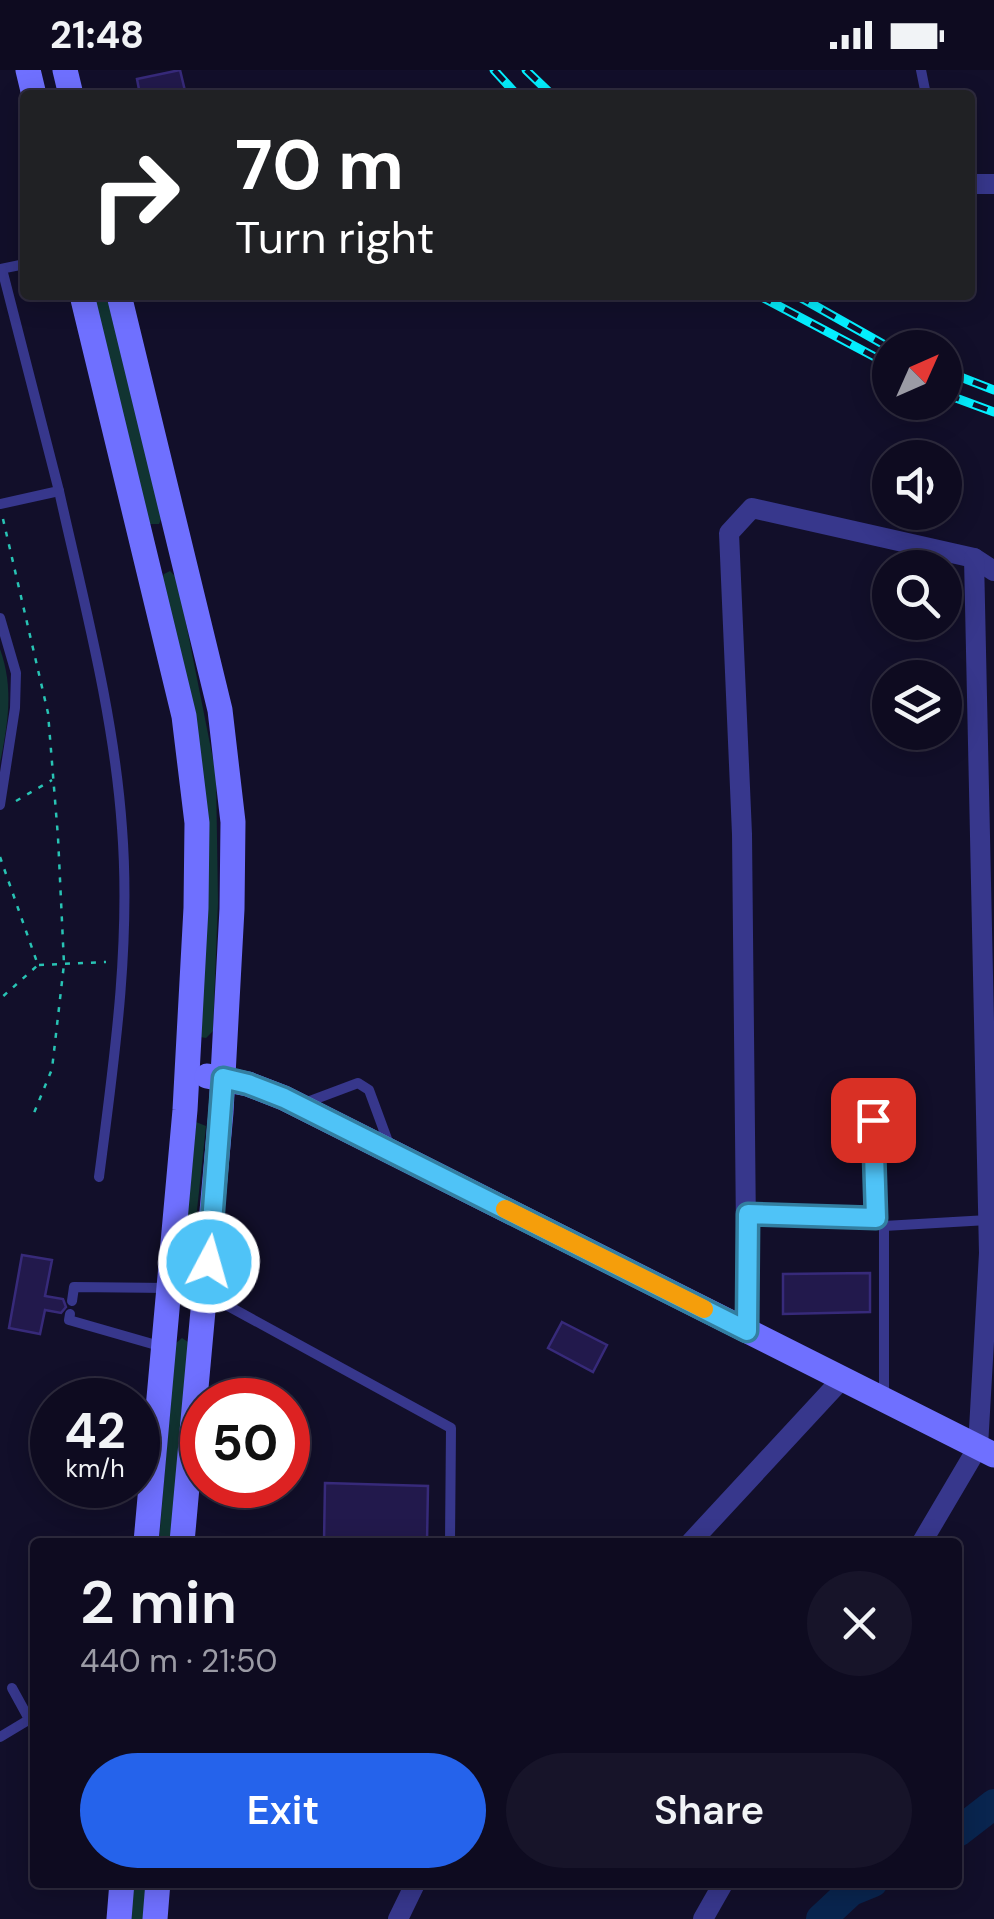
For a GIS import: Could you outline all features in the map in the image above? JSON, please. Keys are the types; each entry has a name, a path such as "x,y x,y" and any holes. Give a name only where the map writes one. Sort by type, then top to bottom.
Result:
{"main road":[{"path":"83,300 184,716 197,823 187,1074 146,1538"},
{"path":"120,300 220,710 233,822 223,1078 182,1538"},
{"path":"146,552 181,543"},
{"path":"187,1074 248,1084 298,1105 989,1450"},
{"path":"170,1292 205,1299"},
{"path":"119,1919 122,1888"},
{"path":"155,1919 158,1888"}],"street":[{"path":"747,1331 742,834 728,533 752,508 974,558 994,571"},
{"path":"925,1538 989,1450 974,558"},
{"path":"695,1538 842,1379"},
{"path":"398,1919 413,1888"},
{"path":"703,1919 721,1888"}],"lane":[{"path":"1,269 59,491 111,726 123,831 123,962 99,1178"},
{"path":"0,506 59,491"},
{"path":"0,618 16,672 15,708 0,805"},
{"path":"298,1105 358,1083 368,1090 392,1152"},
{"path":"873,1120 884,1400"},
{"path":"748,1214 880,1222 988,1220"},
{"path":"72,1301 74,1288 170,1292"},
{"path":"205,1299 230,1307 451,1428 450,1538"},
{"path":"70,1314 69,1320 164,1347"},
{"path":"12,1688 30,1715"},
{"path":"0,1737 30,1719"}],"path":[{"path":"0,506 45,697 54,779 64,964 52,1069 34,1113"},
{"path":"13,803 54,779"},
{"path":"0,856 38,965"},
{"path":"0,999 38,965 123,962"}],"green space":[{"path":"94,300 109,300 162,517 159,524 149,524"},
{"path":"170,571 177,578 216,774 218,902 213,1031 206,1038 200,1037 203,904 162,579"},
{"path":"0,649 8,692 0,763"},
{"path":"196,1122 206,1126 195,1229 189,1234 186,1231"},
{"path":"182,1338 188,1342 185,1378 180,1378 174,1538 159,1538 175,1344"},
{"path":"132,1888 146,1888 143,1919 130,1919"}],"building":[{"path":"180,70 185,90 139,90 137,79"},
{"path":"22,1255 52,1260 45,1296 63,1299 66,1307 61,1313 45,1310 40,1334 9,1328"},
{"path":"870,1273 870,1312 783,1314 783,1274"},
{"path":"562,1322 607,1345 593,1372 548,1348"},
{"path":"325,1483 428,1486 427,1538 324,1538"}],"waterway":[{"path":"962,1829 994,1804"},
{"path":"821,1919 858,1888"}],"railway":[{"path":"494,70 512,90"},
{"path":"526,70 547,90"},
{"path":"767,300 872,355"},
{"path":"805,300 872,338"},
{"path":"962,378 994,390"},
{"path":"962,400 994,412"}],"slow traffic":[{"path":"505,1209 704,1309"}],"route":[{"path":"209,1262 223,1078 284,1098 747,1331 748,1214 876,1218 873,1120"}]}
